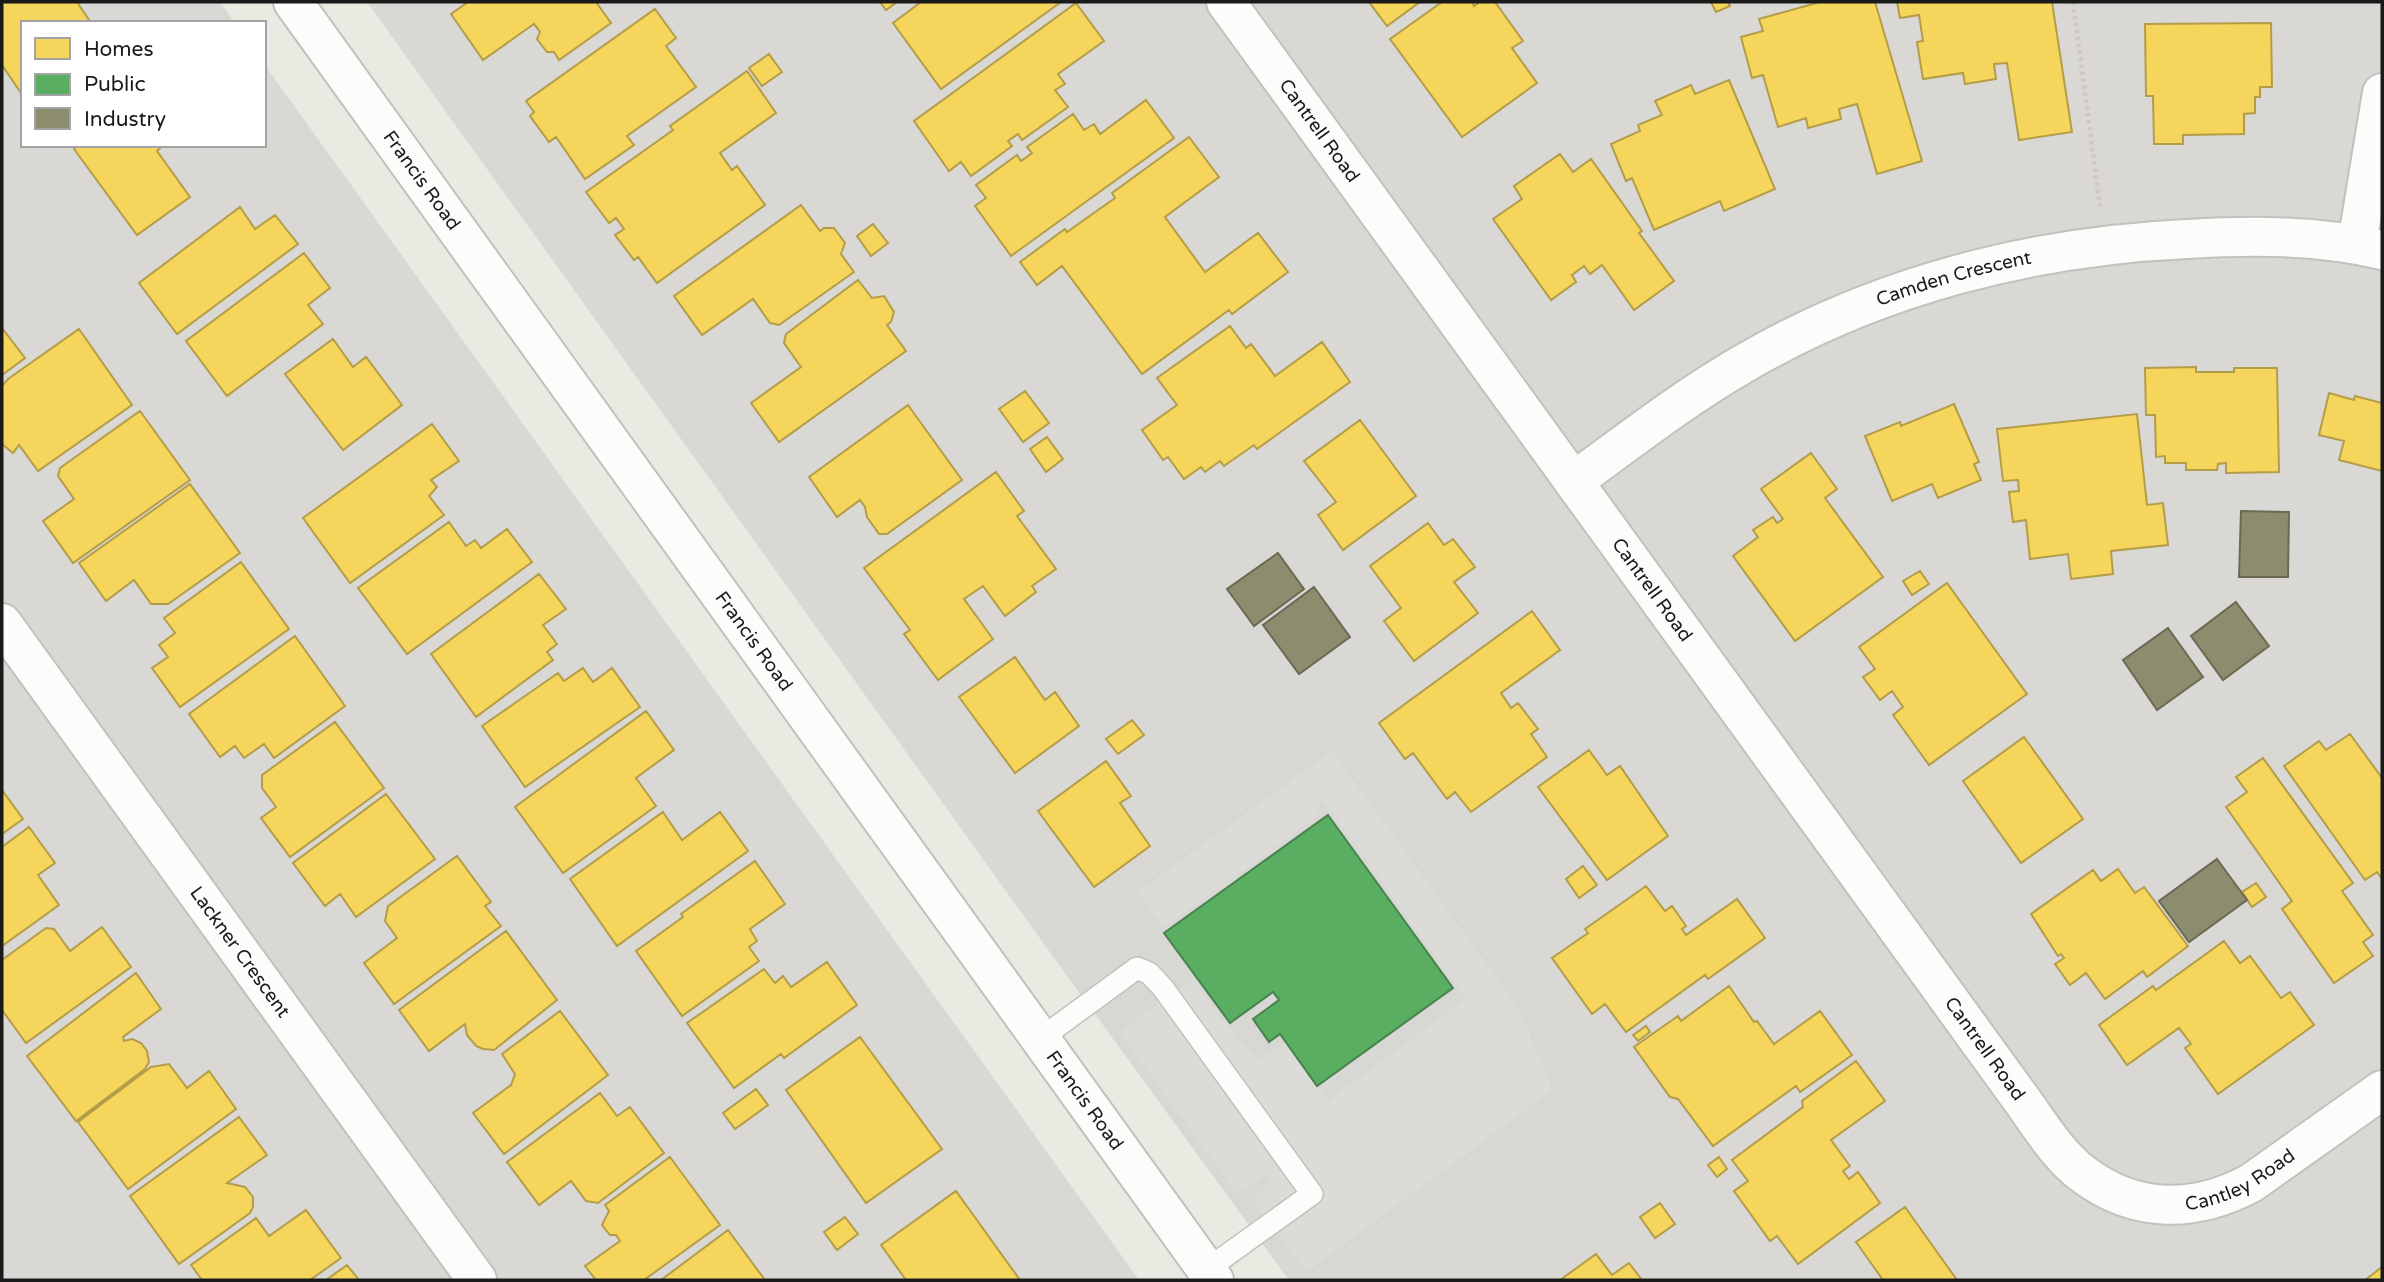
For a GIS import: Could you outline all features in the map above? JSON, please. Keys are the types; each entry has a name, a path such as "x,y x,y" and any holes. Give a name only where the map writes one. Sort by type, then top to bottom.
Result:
{"street":[{"name":"Francis Road","path":"293,2 1210,1275"},
{"name":"Cantrell Road","path":"1226,2 2024,1103 2066,1158 2083,1175"},
{"path":"2369,247 2382,93"},
{"name":"Camden Crescent","path":"1574,481 1723,376 1835,318 1897,294 1980,268 2105,244 2262,237 2307,238 2369,247"},
{"name":"Lackner Crescent","path":"2,623 477,1280"},
{"name":"Cantley Road","path":"2083,1175 2122,1196 2151,1205 2179,1206 2206,1202 2230,1195 2251,1183 2382,1090"}],"lane":[{"path":"1040,1039 1137,968 1149,973 1163,988 1312,1194 1210,1275"}],"path":[{"path":"2073,2 2105,244"}],"shaded area":[{"path":"2,2 220,2 234,21 21,21 21,147 266,147 266,67 1139,1280 2,1280"},
{"path":"367,2 2382,2 2382,1280 1306,1280 1578,1080 1333,741 1049,951"},
{"path":"1333,741 1578,1080 1306,1280 1289,1280 1049,951"},
{"path":"1332,751 1507,992 1529,1029 1531,1041 1550,1081 1551,1091 1306,1272 1253,1200 1270,1180 1269,1172 1238,1195 1119,1032 1193,980 1238,1040 1259,1060 1286,1042 1328,1101 1466,999 1322,799 1314,819 1170,923 1162,925 1138,892"}],"building: Homes":[{"path":"2,2 77,2 90,21 21,21 21,93 2,65"},
{"path":"468,2 596,2 611,23 559,60 554,52 547,52 537,39 540,32 534,24 483,60 451,14"},
{"path":"880,2 897,2 886,10"},
{"path":"921,2 1061,2 941,89 893,23"},
{"path":"1369,2 1420,2 1387,26"},
{"path":"1442,2 1472,2 1474,6 1480,2 1495,2 1523,41 1512,48 1537,83 1462,137 1390,39"},
{"path":"1711,2 1728,2 1730,6 1716,12"},
{"path":"1820,2 1875,2 1922,161 1877,174 1857,104 1839,109 1841,119 1808,128 1806,118 1778,127 1763,75 1752,78 1741,37 1763,31 1759,19"},
{"path":"1897,2 2052,2 2072,132 2019,140 2007,63 1994,64 1996,79 1965,84 1963,73 1923,79 1917,42 1923,41 1919,15 1900,18"},
{"path":"1076,3 1104,41 1058,74 1065,84 1055,90 1068,107 1022,140 1018,134 1008,141 1012,146 971,176 961,162 949,171 914,121"},
{"path":"655,9 676,38 666,46 696,87 627,136 634,145 585,179 556,137 549,142 530,116 534,112 526,101"},
{"path":"2271,23 2272,87 2260,87 2260,97 2255,97 2255,113 2244,114 2244,134 2183,135 2183,144 2154,144 2153,96 2146,96 2145,24"},
{"path":"769,54 782,72 762,86 749,68"},
{"path":"747,71 776,113 720,153 732,170 737,166 765,205 657,283 638,257 634,260 615,235 624,229 616,218 609,223 586,192 673,130 670,126"},
{"path":"1729,80 1775,189 1724,211 1720,201 1654,230 1632,178 1626,181 1611,144 1640,131 1638,125 1662,115 1655,101 1691,85 1695,94"},
{"path":"1146,100 1174,138 1011,256 975,206 986,198 976,185 1017,155 1021,161 1032,153 1027,147 1073,114 1084,130 1094,124 1100,134"},
{"path":"1189,137 1219,177 1165,217 1205,272 1258,233 1288,272 1232,314 1229,310 1142,374 1062,266 1037,285 1020,262 1065,229 1067,232 1115,198 1112,193"},
{"path":"162,147 157,151 190,197 137,235 74,149"},
{"path":"1560,154 1573,172 1591,159 1674,281 1634,310 1602,265 1590,274 1584,266 1572,275 1576,282 1551,300 1493,219 1522,199 1514,186"},
{"path":"801,205 820,231 834,228 845,243 841,254 854,272 779,325 770,323 753,299 702,335 674,296"},
{"path":"240,207 255,229 275,215 298,244 177,334 139,283"},
{"path":"873,224 888,243 871,256 857,236"},
{"path":"304,253 330,288 308,305 323,324 227,396 186,341"},
{"path":"858,280 872,298 884,296 894,312 887,325 906,351 779,442 751,403 801,367 784,343 786,334"},
{"path":"1230,326 1246,348 1251,344 1275,376 1322,342 1350,382 1257,449 1254,445 1224,466 1220,461 1205,472 1201,467 1184,479 1168,457 1163,460 1142,430 1177,405 1157,378"},
{"path":"2,328 25,358 2,375"},
{"path":"79,329 132,405 38,471 19,445 13,453 2,444 2,386"},
{"path":"333,339 353,367 366,357 402,405 343,450 285,374"},
{"path":"2196,367 2196,372 2234,372 2234,368 2277,368 2279,472 2226,473 2226,463 2218,464 2217,470 2186,470 2186,463 2165,463 2165,456 2156,457 2155,415 2146,415 2145,368"},
{"path":"1025,391 1049,423 1023,442 999,409"},
{"path":"2329,393 2354,400 2355,396 2382,403 2382,471 2339,460 2344,441 2319,435"},
{"path":"1954,404 1979,462 1974,464 1981,480 1938,498 1932,484 1892,501 1865,436 1900,422 1901,426"},
{"path":"908,405 962,480 887,534 879,534 867,517 860,500 837,517 809,477"},
{"path":"140,411 190,480 73,563 43,521 74,499 58,476 60,468"},
{"path":"2137,414 2147,505 2163,503 2168,545 2111,551 2113,574 2071,579 2068,554 2030,559 2026,520 2013,522 2009,492 2019,491 2018,480 2003,481 1997,429"},
{"path":"1360,420 1416,496 1343,550 1318,515 1336,502 1304,461"},
{"path":"432,424 459,461 431,480 437,487 429,496 444,515 350,583 303,518"},
{"path":"1047,437 1063,459 1046,472 1030,449"},
{"path":"1811,453 1837,489 1825,498 1883,577 1795,641 1733,556 1758,537 1753,530 1773,517 1777,523 1783,519 1761,489"},
{"path":"996,472 1024,511 1017,516 1056,569 1032,586 1036,592 1005,616 983,586 964,599 993,639 938,680 904,634 910,630 864,568"},
{"path":"190,484 240,553 168,604 151,604 134,580 106,601 79,563"},
{"path":"449,522 466,546 475,540 481,548 507,529 532,562 407,654 358,588"},
{"path":"1428,523 1444,545 1453,539 1475,567 1454,582 1478,613 1414,661 1384,621 1401,608 1370,566"},
{"path":"241,562 289,629 180,707 152,668 168,657 159,645 175,633 164,618"},
{"path":"1920,571 1929,584 1912,595 1903,581"},
{"path":"539,574 566,609 543,625 557,644 547,652 553,660 476,717 431,654"},
{"path":"1947,583 2027,694 1929,765 1893,715 1903,707 1892,691 1880,700 1863,677 1875,669 1859,647"},
{"path":"1532,611 1560,650 1501,693 1511,708 1518,703 1538,729 1531,734 1547,757 1471,812 1455,792 1447,799 1413,753 1405,759 1379,723"},
{"path":"295,636 345,706 274,758 264,744 244,758 235,746 220,757 189,714"},
{"path":"1015,657 1045,700 1055,692 1079,726 1015,773 959,697"},
{"path":"583,668 593,682 612,668 640,707 525,787 482,726 558,673 564,681"},
{"path":"646,711 674,750 636,778 656,806 563,873 515,807"},
{"path":"1132,720 1144,735 1118,754 1106,739"},
{"path":"335,722 384,788 290,857 261,818 276,807 262,788 262,775"},
{"path":"2350,734 2382,778 2382,879 2377,872 2365,880 2284,766 2319,741 2326,750"},
{"path":"2024,737 2083,819 2021,863 1963,781"},
{"path":"1589,750 1607,775 1620,766 1668,836 1607,880 1538,787"},
{"path":"2263,758 2353,883 2342,891 2373,935 2363,942 2373,956 2334,983 2282,909 2292,901 2226,807 2247,792 2236,777"},
{"path":"1106,761 1131,796 1120,803 1150,846 1094,887 1038,811"},
{"path":"2,790 23,819 2,834"},
{"path":"386,794 435,859 356,917 340,894 325,906 293,863"},
{"path":"663,812 682,840 720,812 748,851 617,946 570,879"},
{"path":"29,827 55,863 38,875 59,905 2,946 2,847"},
{"path":"457,856 491,902 485,906 501,926 394,1004 364,963 397,938 385,921 388,906"},
{"path":"755,861 785,904 750,929 757,941 749,947 759,961 682,1016 636,951 683,917 681,914"},
{"path":"1583,866 1597,885 1579,898 1566,879"},
{"path":"2118,869 2135,893 2144,887 2188,946 2147,977 2143,971 2105,999 2086,973 2070,985 2055,964 2064,958 2061,954 2058,956 2031,914 2093,870 2101,881"},
{"path":"2256,883 2266,897 2252,907 2242,892"},
{"path":"1646,886 1665,911 1672,906 1686,926 1682,929 1686,935 1737,899 1765,938 1708,979 1705,975 1626,1032 1605,1004 1592,1014 1552,958 1588,933 1585,929"},
{"path":"102,927 131,967 26,1043 2,1010 2,960 46,928 54,929 70,951"},
{"path":"506,931 557,1000 494,1050 476,1046 467,1035 465,1024 429,1051 399,1010"},
{"path":"2224,941 2240,963 2250,956 2281,998 2290,992 2314,1025 2218,1094 2185,1048 2191,1044 2179,1028 2127,1065 2099,1025 2153,986 2156,990"},
{"path":"827,962 857,1005 784,1058 781,1054 734,1088 687,1023 764,969 775,983 783,976 791,987"},
{"path":"136,973 161,1009 123,1037 124,1041 132,1039 141,1043 147,1051 149,1062 145,1069 76,1121 27,1056"},
{"path":"1729,986 1754,1022 1757,1021 1774,1044 1820,1011 1852,1055 1800,1092 1796,1086 1713,1146 1678,1099 1670,1097 1634,1047 1678,1016 1681,1021"},
{"path":"560,1011 608,1075 504,1154 473,1113 511,1085 515,1074 502,1054"},
{"path":"1646,1026 1650,1032 1638,1041 1633,1035"},
{"path":"860,1037 942,1149 866,1203 786,1090"},
{"path":"1856,1061 1885,1101 1831,1140 1850,1166 1843,1171 1849,1179 1858,1172 1880,1203 1798,1264 1777,1236 1770,1241 1734,1191 1748,1181 1732,1160 1803,1107 1802,1101"},
{"path":"169,1064 187,1088 209,1071 236,1109 128,1189 78,1122 151,1067"},
{"path":"756,1089 768,1105 735,1129 723,1113"},
{"path":"600,1093 617,1116 630,1107 664,1153 598,1203 586,1201 571,1181 539,1205 507,1162"},
{"path":"239,1117 267,1155 227,1183 245,1187 253,1197 253,1207 250,1213 179,1264 130,1196"},
{"path":"670,1157 720,1225 644,1280 596,1280 585,1266 620,1241 616,1235 610,1235 602,1225 609,1211 605,1205"},
{"path":"1719,1157 1727,1169 1717,1177 1708,1165"},
{"path":"956,1191 1020,1280 906,1280 881,1245"},
{"path":"1660,1203 1675,1224 1655,1238 1640,1217"},
{"path":"1905,1207 1957,1280 1883,1280 1856,1242"},
{"path":"306,1210 341,1258 310,1280 202,1280 191,1265 256,1218 269,1236"},
{"path":"845,1217 858,1234 837,1250 824,1232"},
{"path":"728,1230 765,1280 661,1280"},
{"path":"1596,1254 1612,1275 1629,1263 1642,1280 1560,1280"},
{"path":"347,1265 359,1280 326,1280"},
{"path":"2382,1267 2382,1280 2365,1280"}],"building: Public":[{"path":"1328,815 1453,988 1317,1086 1280,1034 1269,1042 1253,1019 1279,1000 1273,992 1230,1023 1164,933"}],"building: Industry":[{"path":"2241,511 2289,512 2288,577 2239,577"},
{"path":"1278,553 1304,589 1254,626 1227,589"},
{"path":"1314,587 1350,637 1299,674 1263,625"},
{"path":"2236,602 2269,646 2223,680 2191,636"},
{"path":"2168,628 2203,677 2157,710 2123,660"},
{"path":"2217,859 2247,900 2189,942 2159,901"}]}
